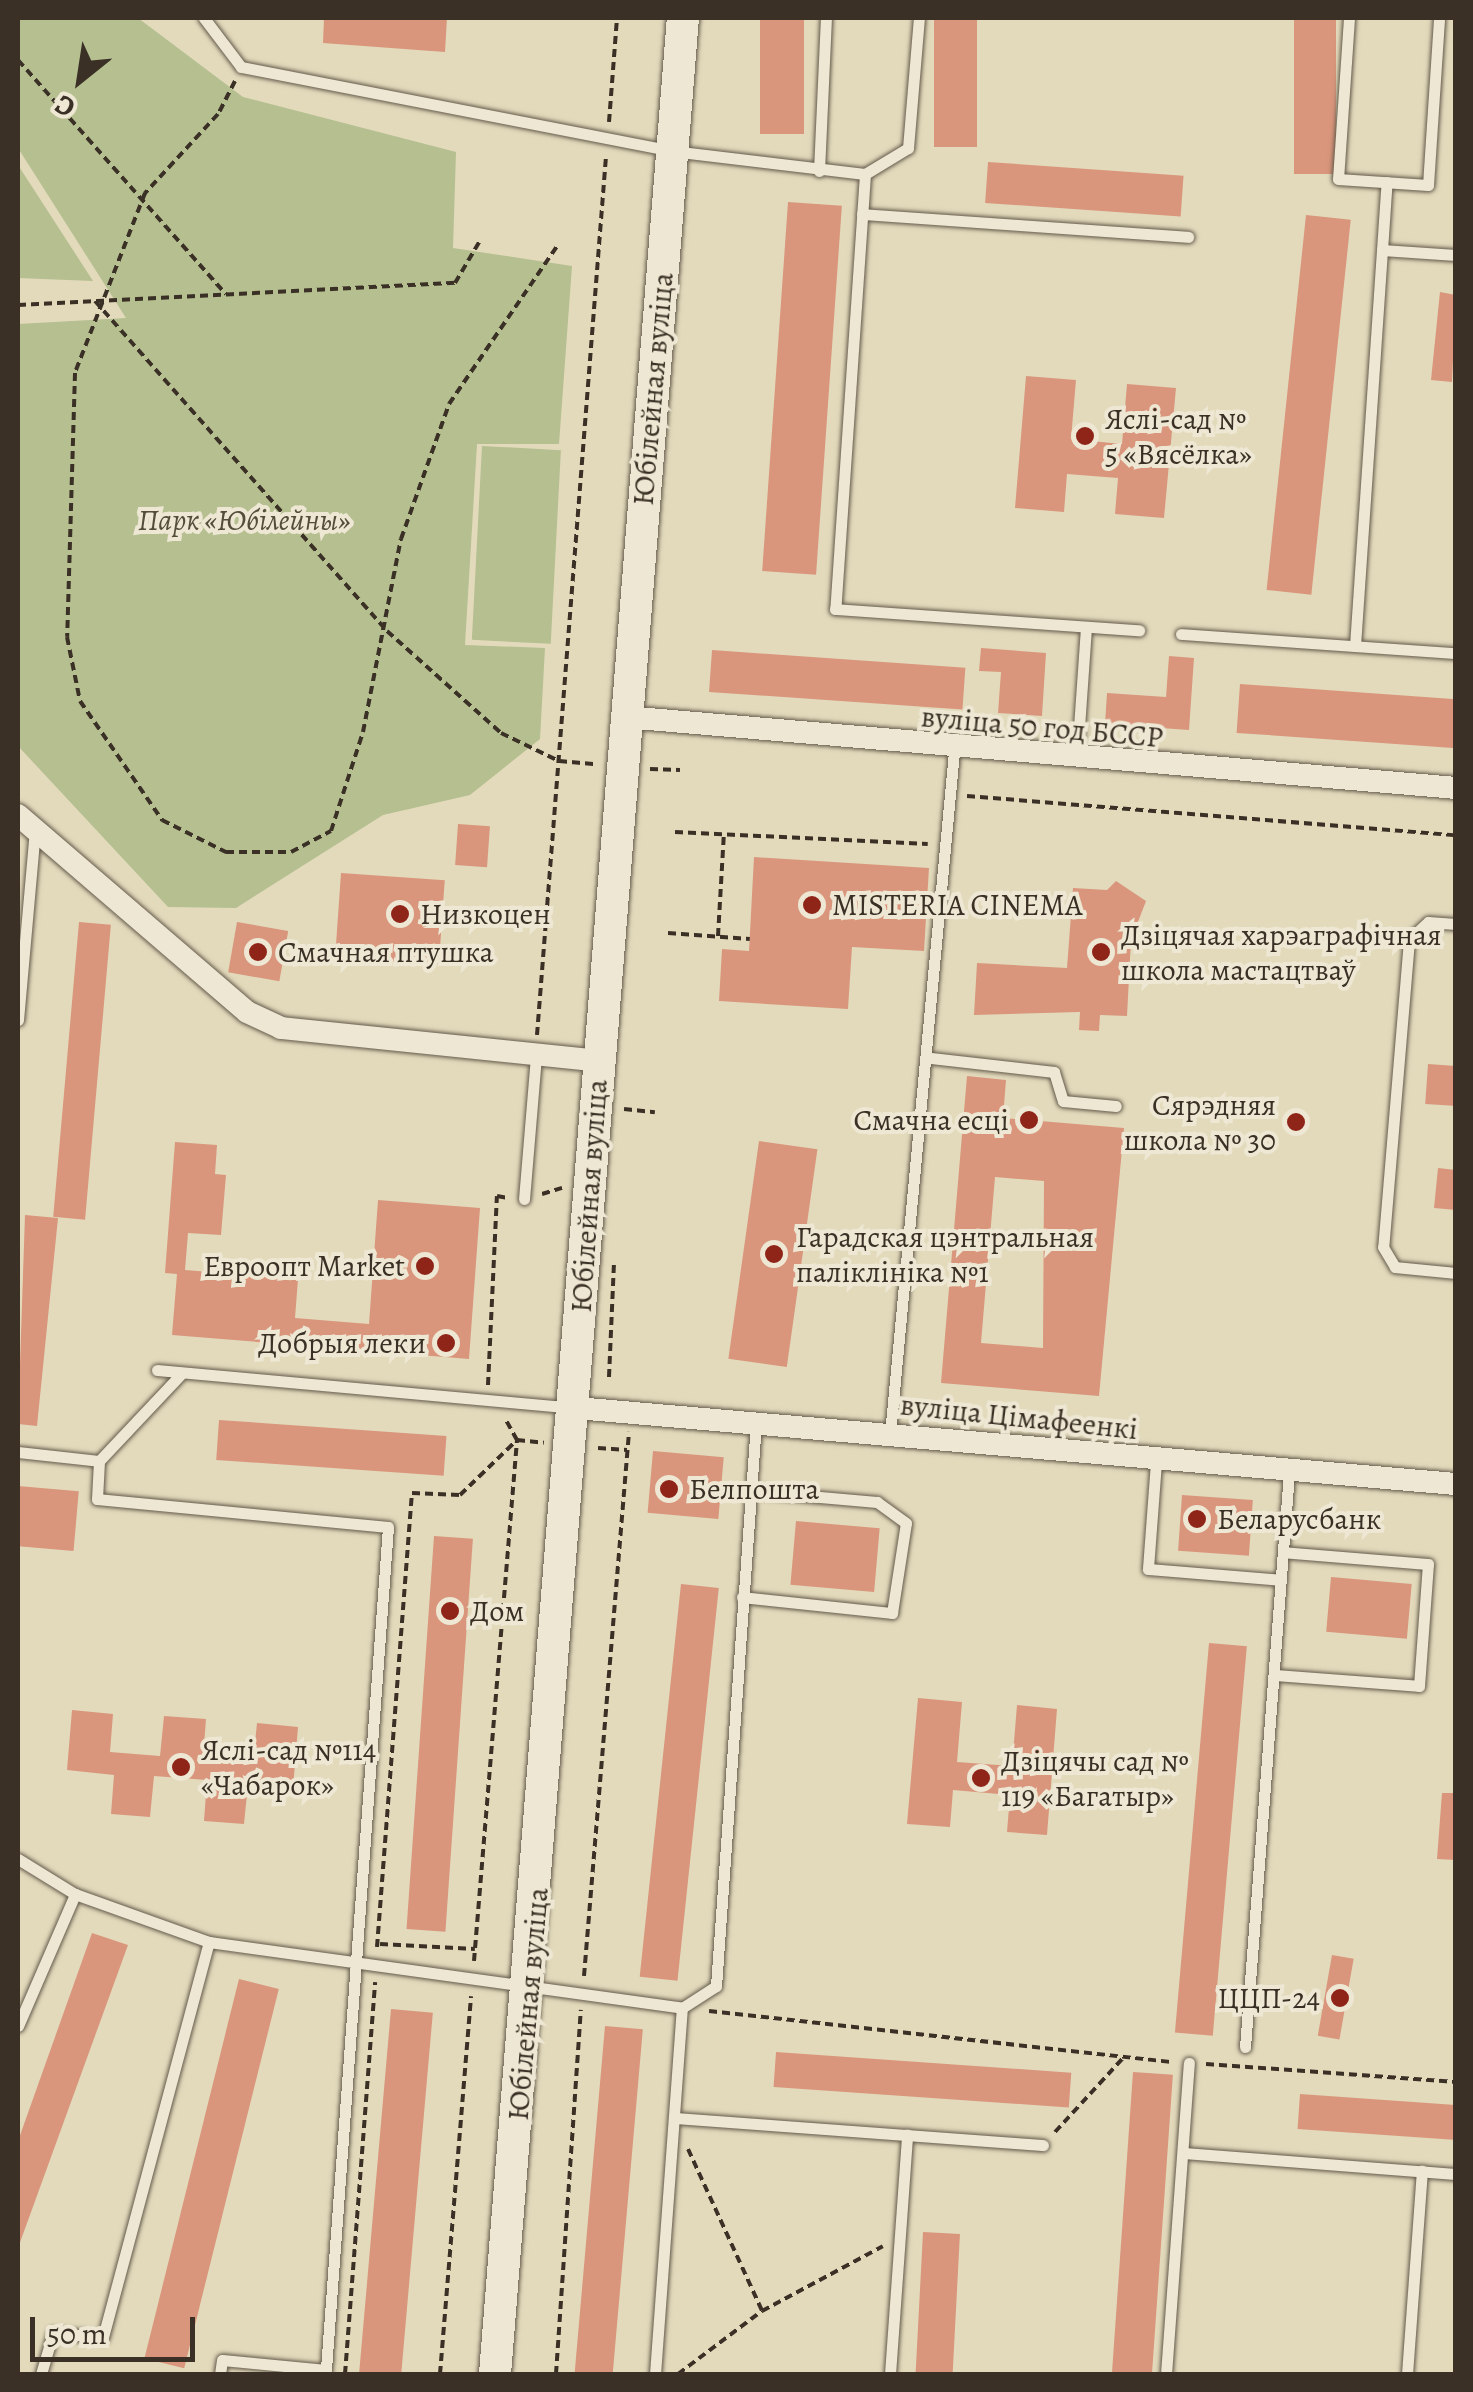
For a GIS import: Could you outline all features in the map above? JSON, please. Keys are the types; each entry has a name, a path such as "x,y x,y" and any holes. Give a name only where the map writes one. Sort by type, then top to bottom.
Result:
{"main road":[{"name":"Юбілейная вуліца","path":"496,2374 576,1408 598,1061 682,18"}],"street":[{"name":"вуліца 50 год БССР","path":"625,716 954,752 1456,788"},
{"path":"26,822 247,1012 282,1028 598,1061"},
{"name":"вуліца Цімафеенкі","path":"576,1408 890,1434 1156,1462 1456,1484"}],"lane":[{"path":"204,18 242,68 672,151 865,174 908,148 918,18"},
{"path":"819,171 826,18"},
{"path":"1349,18 1338,179 1428,185 1439,18"},
{"path":"865,174 835,609 1139,630"},
{"path":"1355,646 1387,182"},
{"path":"862,214 1188,238"},
{"path":"1382,250 1456,256"},
{"path":"1076,760 1086,627"},
{"path":"1181,634 1456,654"},
{"path":"890,1434 931,1058 954,752"},
{"path":"18,1020 26,822"},
{"path":"1456,924 1428,922 1409,940 1383,1247 1395,1267 1456,1274"},
{"path":"524,1199 536,1056"},
{"path":"931,1058 1054,1072 1062,1101 1116,1106"},
{"path":"157,1370 576,1408"},
{"path":"182,1373 99,1461 97,1499 388,1528 360,1968 326,2370 222,2360 220,2374"},
{"path":"18,1859 75,1894 209,1942 360,1968 472,1978 682,2008 716,1986 756,1423"},
{"path":"18,1452 99,1461"},
{"path":"1156,1462 1148,1569 1281,1580"},
{"path":"1245,2048 1290,1472"},
{"path":"742,1597 892,1613 906,1523 877,1502 751,1491"},
{"path":"1274,1674 1419,1686 1428,1564 1283,1552"},
{"path":"18,2026 75,1894"},
{"path":"41,2374 53,2333 102,2337 209,1942"},
{"path":"655,2374 682,2008"},
{"path":"1166,2374 1189,2063"},
{"path":"674,2118 1043,2145"},
{"path":"890,2374 907,2135"},
{"path":"1183,2153 1456,2174"},
{"path":"1406,2374 1422,2172"}],"path":[{"path":"536,1056 617,18"},
{"path":"18,60 145,194 226,294"},
{"path":"242,68 218,114 145,194 95,301 75,372 66,638 80,701 162,820 226,852 291,852 331,831 387,631 402,539 449,404 557,246"},
{"path":"18,305 455,283 481,238"},
{"path":"95,301 387,631 501,733 559,762 601,765"},
{"path":"647,768 680,770"},
{"path":"951,795 1456,835"},
{"path":"674,832 947,845"},
{"path":"718,936 724,833"},
{"path":"668,933 750,938"},
{"path":"617,1108 655,1112"},
{"path":"440,2374 517,1440 486,1382 498,1196 524,1199 564,1187"},
{"path":"609,1378 614,1264"},
{"path":"556,2374 582,1994 630,1420"},
{"path":"345,2374 412,1492 460,1495 517,1440 549,1443"},
{"path":"598,1448 627,1450"},
{"path":"378,1944 475,1949"},
{"path":"682,2008 1122,2058 1456,2082"},
{"path":"1043,2145 1122,2058"},
{"path":"674,2118 762,2311"},
{"path":"678,2374 762,2311 900,2236"}],"green space":[{"name":"Парк «Юбілейны»","path":"18,18 138,18 243,97 456,152 453,248 572,266 559,444 477,444 465,645 545,648 540,739 470,795 383,815 236,908 168,907 18,746 18,324 126,318 18,148"},
{"path":"18,165 93,281 18,278"},
{"path":"482,446 561,450 551,644 472,640"}],"building":[{"path":"324,18 447,18 445,52 323,43"},
{"path":"760,18 804,18 804,134 760,134"},
{"path":"934,18 977,18 977,147 934,147"},
{"path":"1294,18 1336,18 1336,174 1294,174"},
{"path":"988,162 1184,176 1181,217 985,203"},
{"path":"788,202 842,206 816,575 762,571"},
{"path":"1306,215 1351,220 1311,595 1267,590"},
{"path":"1440,292 1456,295 1452,382 1431,380"},
{"path":"1026,376 1076,380 1071,439 1122,444 1127,384 1176,388 1164,518 1115,514 1118,478 1067,474 1064,512 1015,508"},
{"path":"981,648 1046,653 1042,716 998,713 1001,672 979,671"},
{"path":"712,650 965,668 962,710 709,692"},
{"path":"1169,656 1194,658 1189,730 1105,724 1107,693 1166,697"},
{"path":"1240,684 1456,699 1453,748 1237,733"},
{"path":"458,824 490,826 487,867 455,865"},
{"path":"754,857 929,868 924,951 852,947 848,1009 719,1001 722,949 749,951"},
{"path":"341,873 445,880 439,965 335,958"},
{"name":"Дзіцячая харэаграфічная школа мастацтваў","path":"1116,881 1146,901 1131,940 1127,1016 1100,1015 1099,1031 1079,1030 1080,1012 974,1015 977,963 1067,968 1073,888 1107,890"},
{"path":"79,922 111,925 85,1220 53,1217"},
{"name":"Смачная птушка","path":"237,922 288,931 279,981 228,972"},
{"path":"1428,1064 1456,1066 1453,1106 1425,1104"},
{"path":"967,1076 1006,1080 1003,1118 1124,1128 1099,1396 941,1383","holes":["995,1177 1044,1181 1043,1348 981,1343"]},
{"name":"Гарадская цэнтральная паліклініка №1","path":"759,1141 817,1149 787,1367 728,1359"},
{"path":"175,1142 217,1145 215,1174 226,1175 221,1235 188,1233 185,1270 298,1279 295,1318 369,1324 378,1200 480,1208 469,1359 172,1335 177,1274 165,1273"},
{"path":"1438,1168 1456,1170 1456,1210 1434,1208"},
{"path":"25,1215 58,1218 37,1426 18,1424"},
{"path":"219,1420 446,1436 444,1476 216,1460"},
{"path":"653,1451 724,1457 718,1519 648,1513"},
{"path":"18,1486 79,1491 74,1551 18,1546"},
{"path":"1182,1495 1253,1500 1249,1556 1178,1551"},
{"path":"796,1521 880,1528 874,1592 790,1585"},
{"path":"434,1536 473,1539 445,1932 407,1929"},
{"path":"1331,1577 1412,1584 1407,1639 1326,1632"},
{"path":"681,1584 719,1588 678,1981 640,1977"},
{"path":"1209,1643 1247,1646 1213,2036 1175,2033"},
{"name":"Дзіцячы сад № 119 «Багатыр»","path":"918,1698 962,1702 957,1762 1012,1766 1017,1705 1057,1709 1047,1835 1007,1832 1010,1795 953,1790 950,1827 907,1824"},
{"name":"Яслі-сад №114 «Чабарок»","path":"72,1710 113,1714 110,1752 160,1756 164,1716 206,1719 203,1759 253,1763 257,1723 298,1727 293,1788 248,1784 244,1824 204,1821 207,1780 154,1776 150,1817 111,1814 114,1775 67,1770"},
{"path":"1442,1793 1456,1793 1456,1860 1437,1859"},
{"path":"92,1933 128,1945 18,2248 18,2141"},
{"name":"ЦЦП-24","path":"1332,1955 1354,1959 1339,2040 1318,2036"},
{"path":"239,1979 279,1989 184,2368 144,2358"},
{"path":"391,2009 433,2013 401,2374 359,2374"},
{"path":"605,2026 643,2029 613,2374 575,2374"},
{"path":"776,2052 1071,2073 1069,2108 774,2087"},
{"path":"1133,2072 1173,2075 1152,2374 1112,2374"},
{"path":"1300,2094 1456,2105 1453,2140 1298,2129"},
{"path":"923,2232 960,2234 953,2374 916,2374"}],"place":[{"name":"Яслі-сад № 5 «Вясёлка»","path":"1085,436"},
{"name":"MISTERIA CINEMA","path":"812,905"},
{"name":"Низкоцен","path":"400,914"},
{"name":"Смачная птушка","path":"258,952"},
{"name":"Дзіцячая харэаграфічная школа мастацтваў","path":"1101,952"},
{"name":"Смачна есцi","path":"1029,1120"},
{"name":"Сярэдняя школа № 30","path":"1296,1122"},
{"name":"Гарадская цэнтральная паліклініка №1","path":"774,1254"},
{"name":"Евроопт Market","path":"425,1266"},
{"name":"Добрыя леки","path":"446,1343"},
{"name":"Белпошта","path":"669,1489"},
{"name":"Беларусбанк","path":"1197,1519"},
{"name":"Дом","path":"450,1611"},
{"name":"Яслі-сад №114 «Чабарок»","path":"181,1767"},
{"name":"Дзіцячы сад № 119 «Багатыр»","path":"981,1778"},
{"name":"ЦЦП-24","path":"1340,1998"}]}
